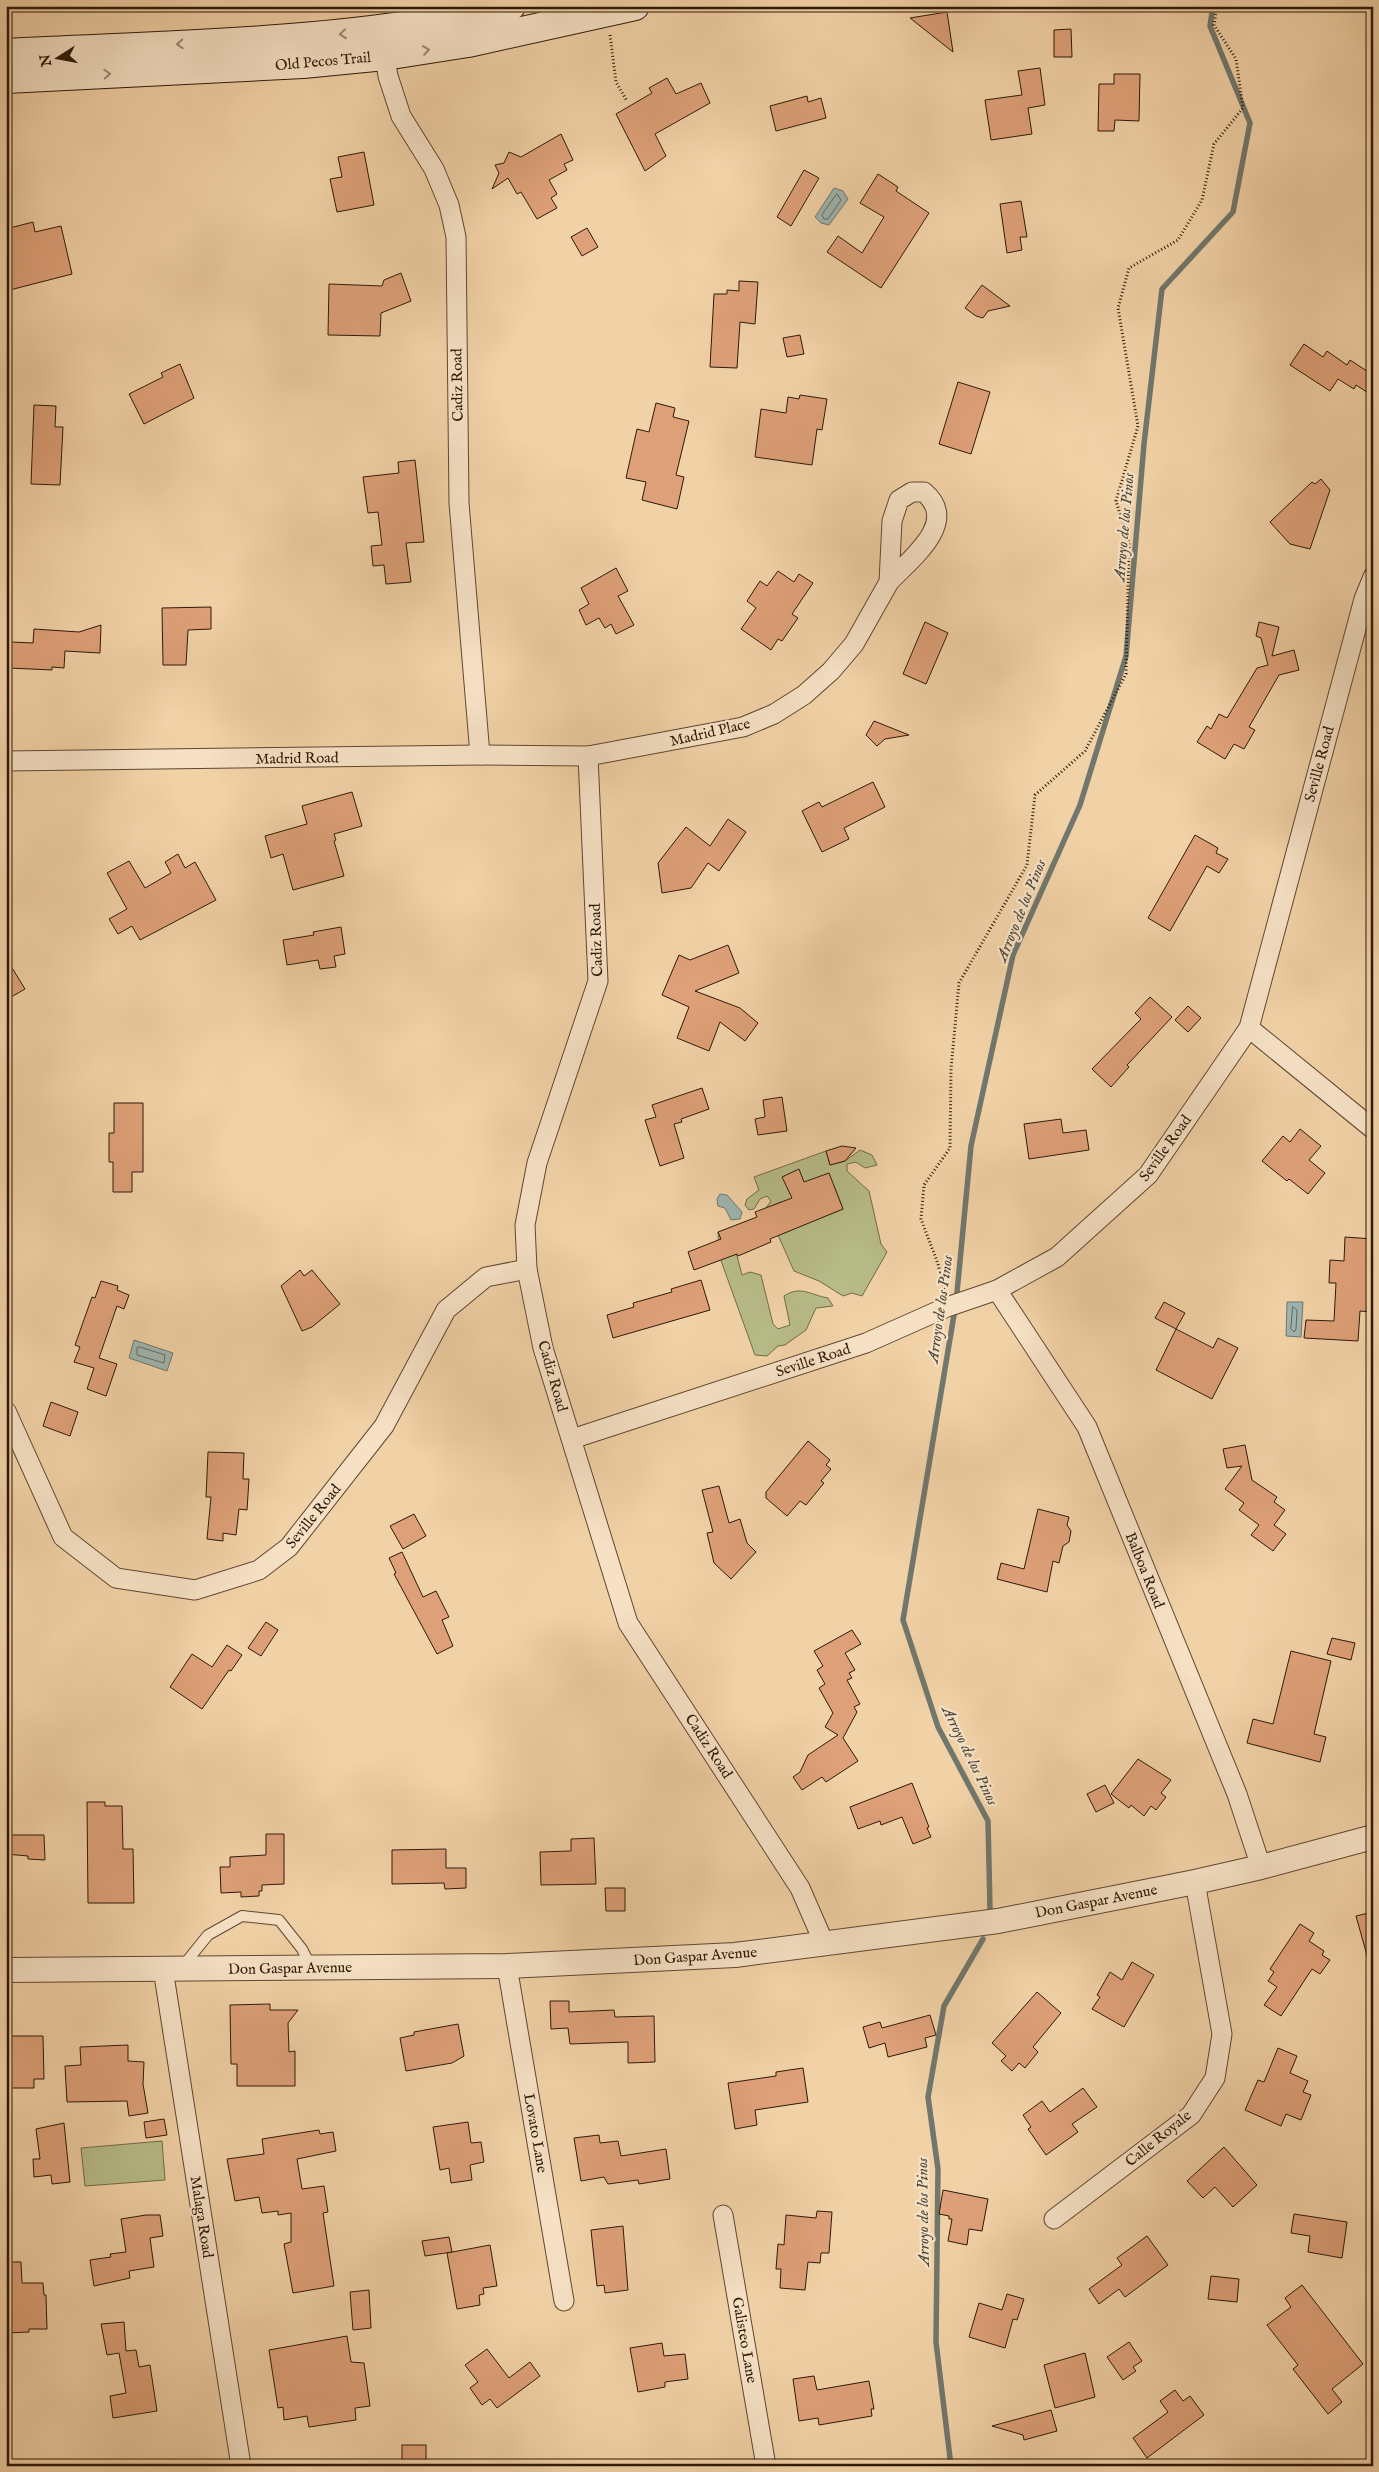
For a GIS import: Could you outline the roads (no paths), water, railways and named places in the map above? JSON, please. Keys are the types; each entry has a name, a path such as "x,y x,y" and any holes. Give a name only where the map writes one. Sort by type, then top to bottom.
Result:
{"main road":[{"name":"Old Pecos Trail","path":"383,43 511,6"},
{"name":"Old Pecos Trail","path":"6,79 383,43 468,43 635,6"},
{"name":"Old Pecos Trail","path":"6,53 302,51"}],"street":[{"name":"Cadiz Road","path":"383,43 388,76 401,116 434,169 449,205 456,237 459,503 480,755"},
{"name":"Seville Road","path":"572,1439 866,1344 948,1306 997,1290 1057,1258 1148,1175 1248,1028 1361,608 1373,578"},
{"name":"Madrid Place","path":"588,756 743,727 774,714 804,695 831,671 854,644 888,582"},
{"name":"Madrid Road","path":"6,761 480,755 588,756"},
{"name":"Cadiz Road","path":"588,756 598,981 537,1163 525,1225 527,1269 544,1348 628,1623 800,1888 824,1944"},
{"path":"1248,1028 1373,1128"},
{"name":"Seville Road","path":"6,1411 63,1537 116,1578 195,1590 259,1570 289,1547 384,1426 446,1310 486,1277 527,1269"},
{"name":"Balboa Road","path":"997,1290 1087,1426 1236,1794 1261,1867"},
{"name":"Don Gaspar Avenue","path":"6,1970 506,1966 735,1955 998,1921 1195,1882 1261,1867 1373,1837"},
{"name":"Calle Royale","path":"1054,2219 1191,2115 1215,2078 1222,2034 1195,1882"},
{"name":"Lovato Lane","path":"506,1966 564,2301"},
{"name":"Malaga Road","path":"172,1969 241,2466"},
{"name":"Galisteo Lane","path":"723,2215 766,2466"}],"lane":[{"path":"172,1969 208,1935 242,1916 279,1920 302,1949 311,1968"}],"water":[{"path":"834,188 843,191 848,199 829,225 821,223 815,217"},
{"path":"720,1194 727,1195 742,1212 740,1219 731,1220 725,1208 718,1206 717,1199"},
{"path":"1287,1302 1303,1302 1301,1337 1286,1336"},
{"path":"134,1340 173,1353 167,1371 129,1358"}],"waterway":[{"name":"Arroyo de los Pinos","path":"990,1909 988,1821 938,1727 903,1620 956,1303 971,1146 1013,955 1080,805 1126,656 1144,444 1162,289 1233,212 1250,123 1210,26 1213,6"},
{"name":"Arroyo de los Pinos","path":"951,2466 936,2342 938,2169 928,2097 944,2006 983,1939"}]}
